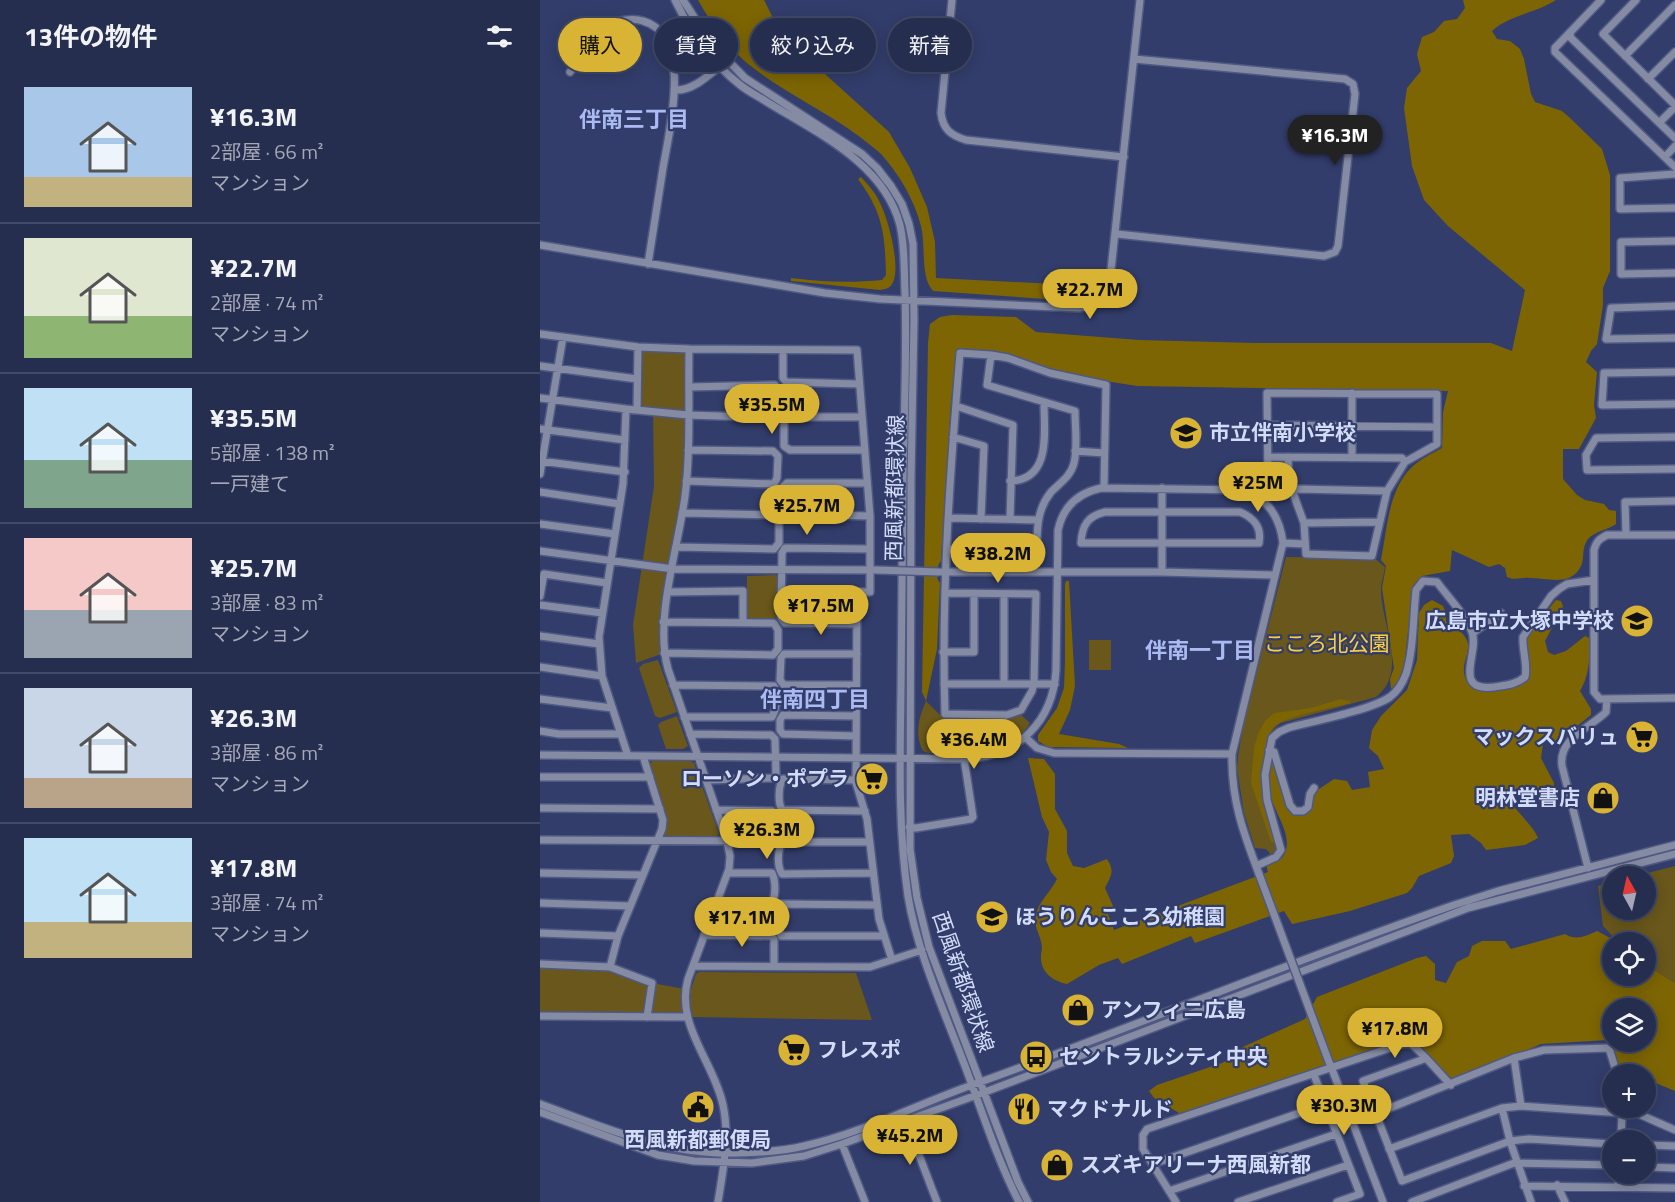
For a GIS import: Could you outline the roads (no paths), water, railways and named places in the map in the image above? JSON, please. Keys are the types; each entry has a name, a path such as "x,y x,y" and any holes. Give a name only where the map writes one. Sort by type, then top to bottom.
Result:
{"street":[{"name":"西風新都環状線","path":"675,0 686,18"},
{"name":"西風新都環状線","path":"683,0 711,43 745,78 861,154 877,168 902,204 909,224 913,244 914,299 910,849 917,898 929,947 1018,1182 1028,1202"},
{"path":"952,0 941,113 942,123 948,132 954,137 966,140 1124,157"},
{"path":"540,245 825,293 1079,308 1097,305 1104,299 1109,289 1117,234 1140,0"},
{"path":"1601,0 1570,31 1570,34 1555,48 1555,52 1675,167"},
{"path":"1636,0 1602,34 1675,106 1660,122"},
{"path":"1625,56 1675,5"},
{"path":"642,22 656,27 664,37 671,53 675,90 648,264"},
{"path":"1570,34 1571,38 1675,138"},
{"path":"1648,79 1675,52"},
{"path":"1117,234 1324,256 1335,252 1338,246 1355,94 1353,84 1345,79 1134,58"},
{"path":"675,90 682,90 698,83 712,72"},
{"name":"西風新都環状線","path":"726,72 740,85 855,158 882,187 900,225 905,299 900,758 903,854 909,901 922,950 975,1096 1017,1202"},
{"path":"1665,157 1675,146"},
{"path":"1675,174 1620,178 1620,209 1675,208"},
{"path":"1675,241 1621,242 1621,274 1675,273"},
{"path":"1675,306 1611,308 1606,339 1675,338"},
{"path":"540,334 638,347 857,350 870,516 870,549 874,570 870,592 781,591"},
{"path":"540,474 544,430 563,337"},
{"path":"637,411 638,347"},
{"path":"689,349 686,481 663,622 663,652 730,856 728,873 684,994 687,1017 720,1093 725,1122 726,1153 718,1202"},
{"path":"783,350 783,378 786,382 860,384"},
{"path":"945,593 1036,594 1034,683 1021,710 1007,715 945,714 943,652 945,593 942,572 947,549 960,353 1008,358 1076,380 1106,385 1104,488"},
{"path":"947,549 1032,549 1037,546 1037,520 1043,505 1051,493 1069,475 1074,463 1075,411 987,385 991,355"},
{"path":"540,366 637,379"},
{"path":"1675,372 1604,373 1602,405 1675,404"},
{"path":"540,398 626,410 688,415 775,418 779,413 778,391 775,386 688,387"},
{"path":"1260,497 1268,482 1267,393 1437,393 1437,444 1406,462 1387,491 1372,556 1306,554 1304,523 1290,490 1288,457"},
{"path":"1352,393 1352,458"},
{"path":"1010,481 1027,476 1036,470 1041,462 1044,403"},
{"path":"956,406 1013,425 1010,519"},
{"path":"626,410 625,472 599,644 602,676 628,756"},
{"path":"862,417 789,417 784,422 784,446 790,450 865,450"},
{"path":"1268,425 1437,427"},
{"path":"544,430 626,440"},
{"path":"953,437 984,446 981,519"},
{"path":"1675,437 1596,438 1586,454 1587,470 1675,469"},
{"path":"686,481 774,484 777,478 778,456 773,451 688,450"},
{"path":"1075,452 1104,453"},
{"path":"1268,457 1402,458 1406,462"},
{"path":"541,461 625,472"},
{"path":"867,483 787,483 783,486 783,509 787,514 870,516"},
{"path":"540,755 977,758 998,753 1025,737 1046,711 1055,684 1058,530 1066,510 1081,495 1104,488 1162,488 1234,489 1244,490 1260,497 1275,514 1283,543 1232,754 1235,802 1256,866 1383,1202"},
{"path":"1162,488 1162,572"},
{"path":"1290,490 1387,491"},
{"path":"540,492 620,504"},
{"path":"1626,535 1625,502 1675,501"},
{"path":"1105,512 1240,512 1251,517 1258,525 1260,537 1259,543 1162,542 1081,543 1086,522 1094,515 1105,512"},
{"path":"676,547 774,549 779,543 779,521 775,516 682,513"},
{"path":"949,518 1037,520"},
{"path":"1304,523 1379,522"},
{"path":"540,524 615,534"},
{"path":"1675,535 1607,536 1600,538 1594,550 1594,692 1600,699 1675,698"},
{"path":"1283,543 1304,544"},
{"path":"857,624 785,623 781,618 782,553 785,548 870,549"},
{"path":"540,551 673,568 1274,575"},
{"path":"540,596 544,574 607,583"},
{"path":"1256,866 1276,857 1281,850 1267,800 1265,775 1272,738 1279,732 1376,704 1399,689 1406,676 1409,662 1416,590 1423,581 1437,582 1473,633 1473,652 1469,666 1472,682 1488,688 1512,685 1525,677 1527,669 1523,637 1551,596 1568,584 1594,580"},
{"path":"668,592 743,591 743,622"},
{"path":"857,592 856,780 857,790 865,811 877,905 892,960"},
{"path":"943,652 974,652 974,594"},
{"path":"1004,594 1004,683"},
{"path":"540,605 602,613"},
{"path":"1473,633 1501,613"},
{"path":"663,622 774,623 778,630 778,648 773,655 663,652"},
{"path":"540,636 599,644"},
{"path":"856,685 784,685 780,680 781,658 784,654 857,654"},
{"path":"540,667 602,676"},
{"path":"944,684 1055,684"},
{"path":"673,685 774,686 776,692 776,710 772,717 684,717"},
{"path":"540,699 612,708"},
{"path":"1588,868 1562,766 1562,756 1571,739 1606,712 1607,699"},
{"path":"856,716 783,716 780,720 780,730 783,735 856,736"},
{"path":"540,731 560,734 621,734"},
{"path":"690,734 771,735 776,740 776,774 773,778 705,780"},
{"path":"1025,737 1037,748 1054,753 1232,754"},
{"path":"1269,750 1274,752 1290,805 1295,811 1303,811 1308,807 1310,794 1314,788"},
{"path":"610,967 618,936 642,875 659,840 663,820 643,756"},
{"path":"909,827 960,821 973,817 964,758"},
{"path":"540,777 650,777"},
{"path":"856,780 783,779 780,783 780,806 783,810 865,811"},
{"path":"540,808 660,809"},
{"path":"540,840 727,842 773,841 775,837 776,815 772,811 716,810"},
{"path":"870,842 783,842 779,846 779,869 782,874 873,873"},
{"path":"540,1104 639,1140 693,1151 726,1153 784,1150 840,1137 972,1085 1443,909 1498,891 1675,845"},
{"path":"540,1112 658,1155 694,1161 752,1163 804,1156 975,1096 1461,911 1508,896 1675,854"},
{"path":"540,873 642,875"},
{"path":"717,903 771,904 774,900 772,873 728,873"},
{"path":"540,903 630,906"},
{"path":"877,905 781,904 778,909 779,931 782,936 884,936"},
{"path":"540,933 618,936"},
{"path":"705,935 771,936 774,939 774,966"},
{"path":"693,966 870,967 922,950"},
{"path":"540,964 610,967 652,983 647,1017"},
{"path":"540,1016 687,1017"},
{"path":"1176,1202 1143,1149 1143,1134 1148,1129 1314,1075 1330,1065 1410,1043 1451,1085"},
{"path":"1376,1114 1514,1058 1544,1050 1609,1048 1614,1064"},
{"path":"1514,1058 1521,1106"},
{"path":"1424,1059 1363,1081 1402,1181 1510,1141 1529,1139 1602,1143"},
{"path":"1314,1075 1360,1194 1337,1202"},
{"path":"1153,1164 1325,1104"},
{"path":"1389,1149 1502,1108 1521,1106 1602,1108"},
{"path":"1502,1108 1510,1141 1531,1202"},
{"path":"1646,1118 1675,1130"},
{"path":"906,1121 937,1202"},
{"path":"1169,1191 1336,1134"},
{"path":"842,1144 865,1202"},
{"path":"1656,1145 1675,1146"},
{"path":"1412,1202 1517,1163 1602,1166"},
{"path":"1238,1202 1348,1165"},
{"path":"1656,1167 1675,1168"},
{"path":"1557,1185 1565,1202"},
{"path":"1524,1186 1675,1188"}],"place":[{"name":"市立伴南小学校","path":"1186,433"},
{"name":"広島市立大塚中学校","path":"1637,621"},
{"name":"マックスバリュ","path":"1642,737"},
{"name":"ローソン・ポプラ","path":"872,779"},
{"name":"明林堂書店","path":"1603,798"},
{"name":"ほうりんこころ幼稚園","path":"992,917"},
{"name":"アンフィニ広島","path":"1078,1010"},
{"name":"フレスポ","path":"794,1050"},
{"name":"セントラルシティ中央","path":"1036,1057"},
{"name":"西風新都郵便局","path":"698,1107"},
{"name":"マクドナルド","path":"1024,1109"},
{"name":"スズキアリーナ西風新都","path":"1057,1165"}],"district":[{"name":"伴南三丁目","path":"634,119"},
{"name":"伴南一丁目","path":"1200,650"},
{"name":"伴南四丁目","path":"815,699"}],"park label":[{"name":"こころ北公園","path":"1327,644"}]}
